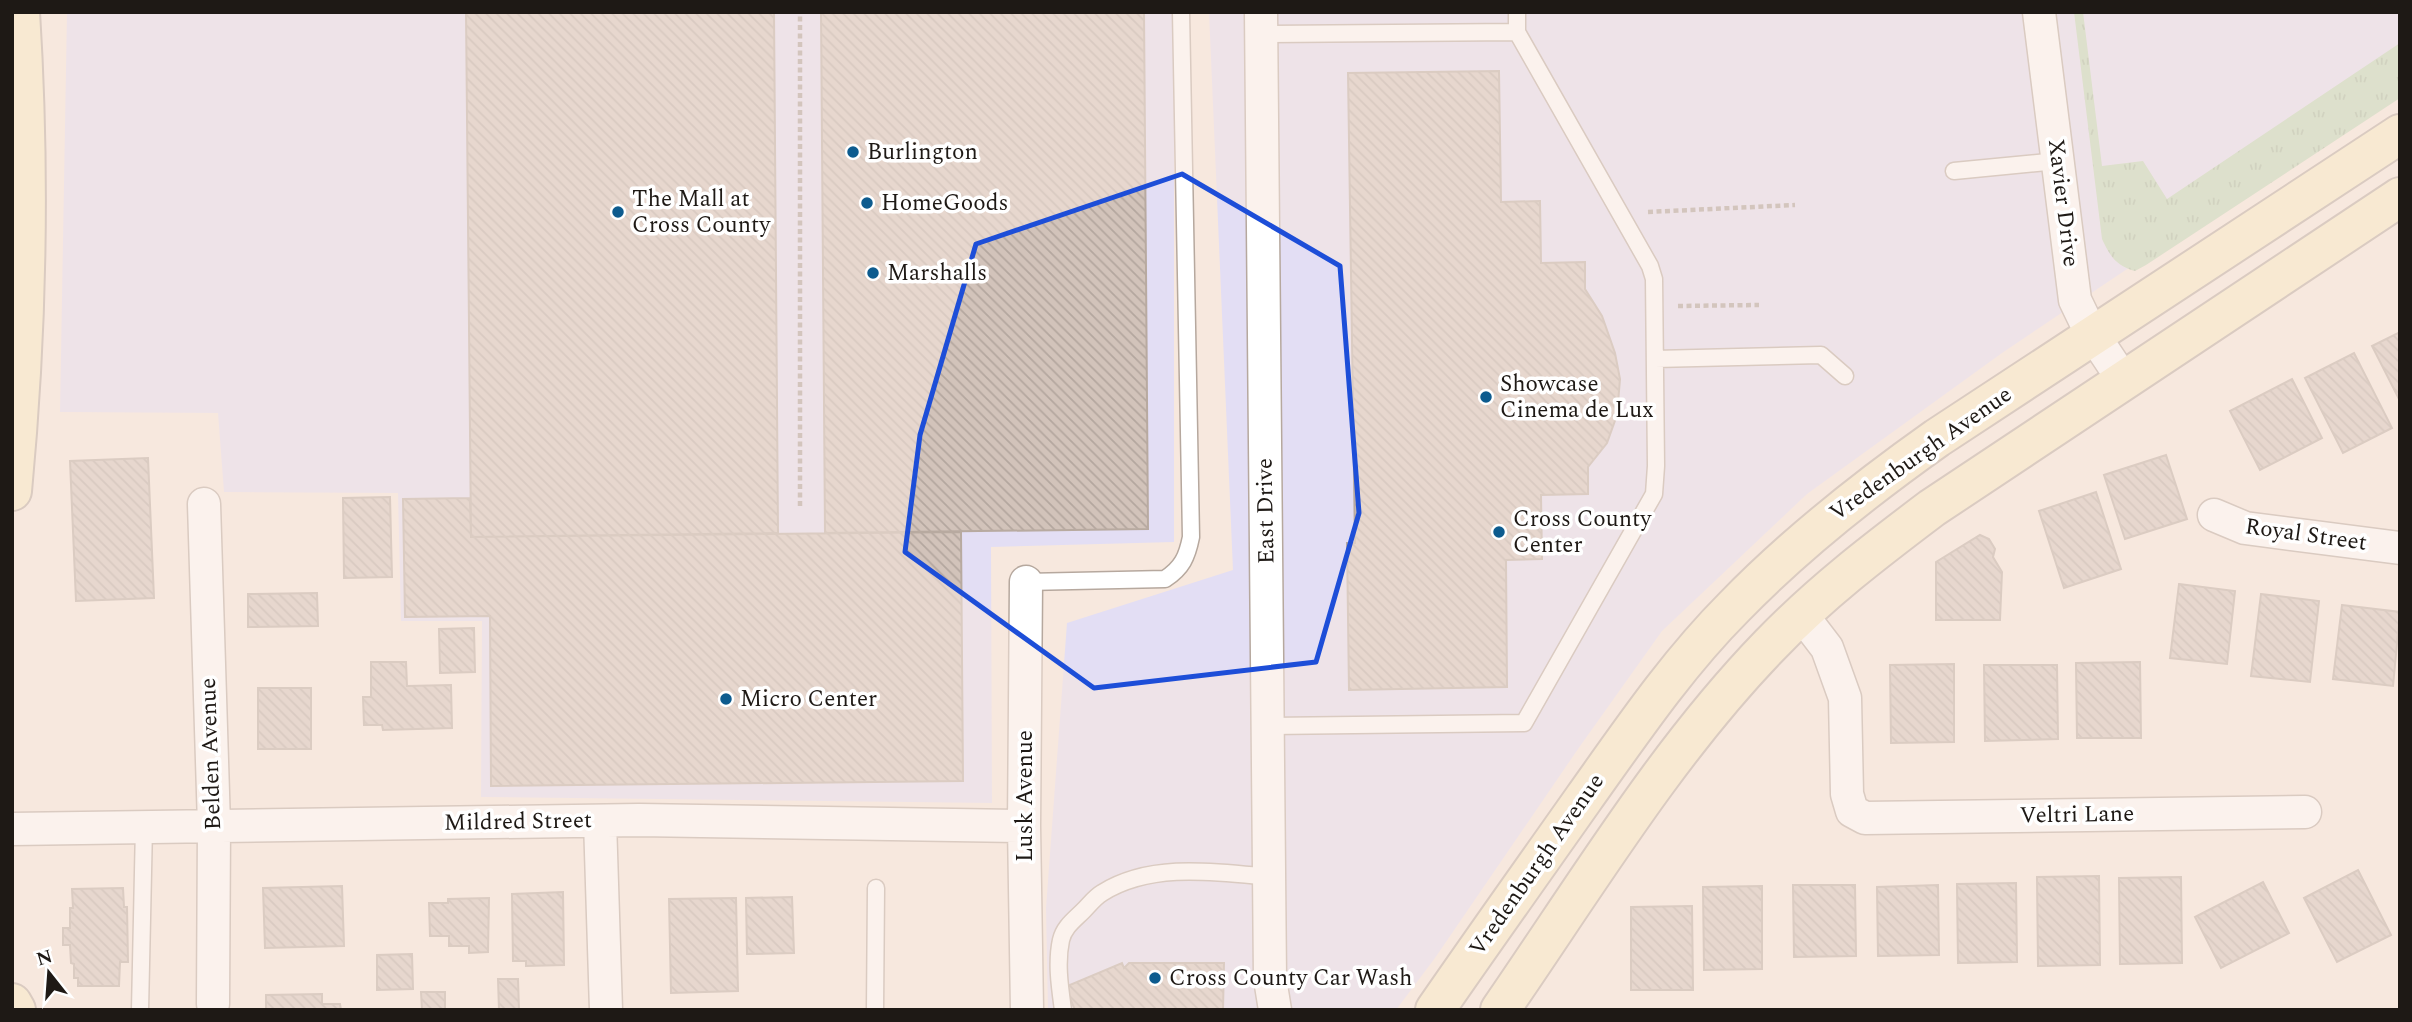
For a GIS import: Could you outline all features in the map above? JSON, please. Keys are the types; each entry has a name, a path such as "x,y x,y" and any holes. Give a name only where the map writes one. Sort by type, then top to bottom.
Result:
{"street":[{"path":"12,491 22,359 25,239 20,12"},
{"name":"Xavier Drive","path":"2039,12 2076,300 2094,335 2124,381"},
{"name":"East Drive","path":"1261,23 1270,978 1275,1010"},
{"name":"Vredenburgh Avenue","path":"1435,1010 1672,677 1732,608 1800,544 1871,484 1937,438 2400,134"},
{"path":"1500,1010 1680,751 1721,699 1801,614 1865,558 1932,508 2400,197"},
{"name":"Belden Avenue","path":"204,504 214,825 213,1004"},
{"name":"Royal Street","path":"2214,515 2245,528 2400,548"},
{"name":"Lusk Avenue","path":"1026,582 1024,826 1027,1010"},
{"name":"Veltri Lane","path":"1801,614 1827,648 1845,698 1847,794 1852,810 1865,818 2305,812"},
{"path":"600,821 606,1010"},
{"name":"Mildred Street","path":"12,829 600,821 1024,826"},
{"path":"12,1003 16,1010"}],"lane":[{"path":"1026,582 1165,579 1179,570 1187,555 1191,537 1181,12"},
{"path":"1268,726 1524,723 1654,494 1654,279 1650,266 1517,32 1517,12"},
{"path":"1261,23 1517,32"},
{"path":"1954,171 2057,161"},
{"path":"1655,359 1821,355 1845,376"},
{"path":"140,1010 144,827"},
{"path":"1063,1010 1061,940 1065,929 1101,893 1135,878 1159,873 1218,873 1270,877"},
{"path":"875,1010 876,888"}],"path":[{"path":"800,12 800,506"},
{"path":"1647,212 1795,205"},
{"path":"1677,306 1759,305"}],"highlighted area":[{"path":"1182,174 1340,266 1359,513 1316,662 1094,688 905,552 920,435 976,244"}],"shaded area":[{"name":"The Mall at Cross County","path":"67,12 1174,12 1174,542 991,547 992,803 481,797 482,621 401,621 398,493 224,492 218,413 60,412"},
{"name":"Cross County Center","path":"1209,12 2400,12 2400,86 2002,353 1807,494 1662,631 1396,1010 1048,1010 1046,908 1067,623 1233,570"}],"green space":[{"path":"2074,12 2083,12 2102,166 2143,161 2167,199 2400,43 2400,98 2135,271 2114,260 2102,239"}],"building":[{"path":"466,12 774,12 778,533 471,537"},
{"path":"821,12 1144,12 1148,529 825,533"},
{"name":"Showcase Cinema de Lux","path":"1499,71 1501,202 1540,201 1541,263 1585,262 1585,289 1602,316 1615,353 1620,379 1617,415 1607,443 1588,467 1588,494 1541,495 1542,559 1506,560 1507,687 1349,690 1347,543 1355,543 1348,73"},
{"path":"2400,332 2400,401 2372,346"},
{"path":"2354,353 2392,428 2343,453 2305,378"},
{"path":"2292,379 2322,438 2260,470 2230,411"},
{"path":"2166,455 2187,519 2125,539 2104,475"},
{"path":"148,458 154,598 76,601 70,461"},
{"path":"2096,492 2121,569 2064,588 2039,511"},
{"path":"390,497 392,577 344,578 343,498"},
{"name":"Micro Center","path":"470,498 471,537 961,532 963,781 491,786 490,616 405,617 403,499"},
{"path":"1980,535 1989,539 1995,549 1993,557 2002,572 2000,620 1936,620 1936,562"},
{"path":"2179,584 2235,591 2227,664 2170,658"},
{"path":"317,593 318,626 248,627 248,594"},
{"path":"2261,594 2319,601 2310,682 2251,676"},
{"path":"2342,605 2400,612 2393,686 2333,679"},
{"path":"474,628 475,672 440,673 439,629"},
{"path":"371,662 406,662 407,686 451,685 452,728 383,730 382,725 364,725 363,697 371,697"},
{"path":"2140,662 2141,738 2077,738 2076,663"},
{"path":"1954,664 1954,742 1891,743 1890,665"},
{"path":"1984,665 2057,665 2058,739 1985,741"},
{"path":"258,688 311,688 311,749 258,749"},
{"path":"2358,870 2391,935 2337,962 2304,898"},
{"path":"2099,876 2100,965 2038,966 2037,877"},
{"path":"2181,877 2182,963 2120,964 2119,878"},
{"path":"2263,882 2289,933 2221,968 2195,917"},
{"path":"2016,883 2017,962 1958,963 1957,884"},
{"path":"1793,885 1855,885 1856,956 1794,957"},
{"path":"1938,885 1939,955 1878,956 1877,887"},
{"path":"342,886 344,946 265,948 263,888"},
{"path":"1762,886 1762,969 1704,970 1703,887"},
{"path":"123,888 124,907 127,907 128,962 120,962 119,986 78,986 78,978 74,978 74,964 71,963 70,945 63,945 63,928 70,928 72,889"},
{"path":"563,892 564,965 526,966 526,961 513,961 512,894"},
{"path":"792,897 794,953 747,954 746,898"},
{"path":"489,898 488,952 469,953 469,946 449,946 449,936 430,936 429,903 448,903 448,899"},
{"path":"736,898 738,991 671,993 669,899"},
{"path":"1692,906 1693,990 1631,990 1631,907"},
{"path":"412,954 413,989 377,990 377,955"},
{"name":"Cross County Car Wash","path":"1122,963 1124,968 1129,963 1224,963 1223,1010 1075,1010 1065,987"},
{"path":"498,979 518,979 519,1010 499,1010"},
{"path":"421,992 445,992 445,1010 422,1010"},
{"path":"322,994 322,1004 340,1004 341,1010 266,1010 266,995"}],"place":[{"name":"Burlington","path":"853,152"},
{"name":"HomeGoods","path":"867,203"},
{"name":"The Mall at Cross County","path":"618,212"},
{"name":"Marshalls","path":"873,273"},
{"name":"Showcase Cinema de Lux","path":"1486,397"},
{"name":"Cross County Center","path":"1499,532"},
{"name":"Micro Center","path":"726,699"},
{"name":"Cross County Car Wash","path":"1155,978"}]}
